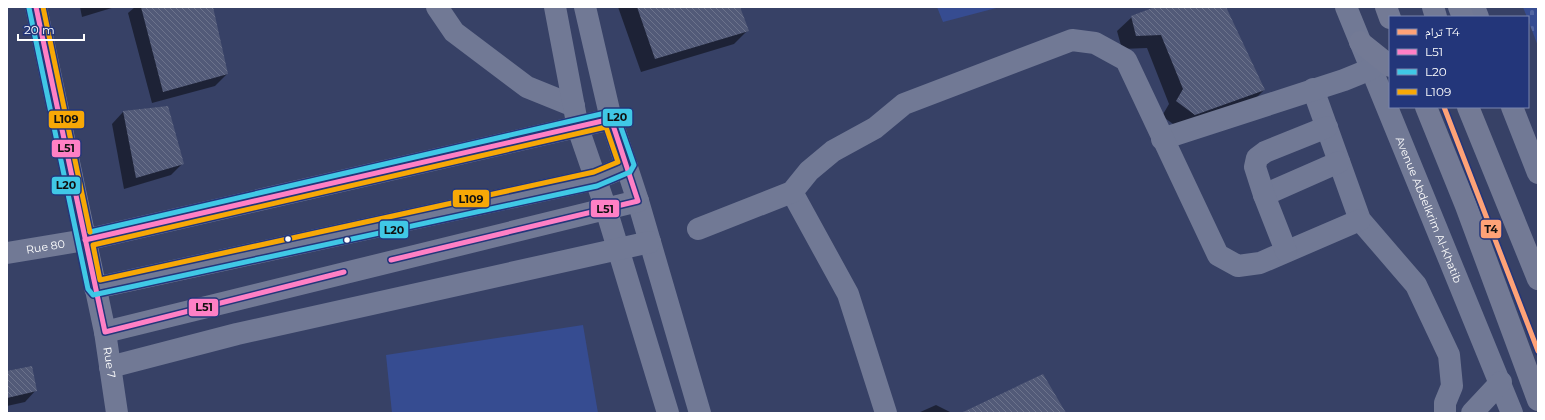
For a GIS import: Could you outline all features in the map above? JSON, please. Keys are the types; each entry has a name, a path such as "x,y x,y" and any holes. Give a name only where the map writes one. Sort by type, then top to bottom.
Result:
{"highway":[{"path":"1360,42 1381,67"},
{"path":"1426,108 1466,206 1538,400"},
{"path":"1468,108 1538,279"},
{"path":"1476,108 1477,128"}],"street":[{"name":"Rue 7","path":"36,7 105,332 116,413"},
{"path":"437,7 454,32 527,88 574,106"},
{"path":"555,7 578,128 606,209 668,413"},
{"path":"585,7 611,119 638,201 700,413"},
{"path":"1346,7 1360,42"},
{"path":"698,229 792,192 809,170 833,151 874,128 904,104 1072,40 1095,43 1126,60 1218,255 1238,266 1260,262 1360,220"},
{"path":"1162,139 1381,67"},
{"name":"Avenue Abdelkrim Al-Khatib","path":"1381,67 1389,90"},
{"path":"1313,89 1360,220 1416,285 1449,355 1452,386 1445,403 1445,413"},
{"name":"Avenue Abdelkrim Al-Khatib","path":"1395,108 1452,269 1501,382 1512,413"},
{"path":"1512,108 1538,173"},
{"name":"Rue 80","path":"7,254 85,240 578,128 611,119"},
{"path":"1286,251 1264,196 1255,167 1257,158 1265,152 1327,126"},
{"path":"1264,196 1339,162"},
{"path":"95,288 596,180 627,166"},
{"path":"792,192 848,294 886,413"},
{"path":"105,332 638,201"},
{"path":"110,367 237,334 650,242"},
{"path":"1472,413 1501,382"}],"green space":[{"path":"937,7 1000,7 943,22"},
{"path":"1523,7 1538,7 1538,46 1529,23 1529,16 1526,16"},
{"path":"583,325 598,413 392,413 386,355"}],"building":[{"path":"141,7 213,7 228,74 163,92"},
{"path":"637,7 740,7 749,31 655,59"},
{"path":"1155,7 1226,7 1265,90 1195,115 1176,101 1183,89 1161,35 1136,36 1131,16"},
{"path":"168,106 184,164 136,178 123,111"},
{"path":"32,366 37,391 7,398 7,371"},
{"path":"1043,374 1066,413 961,413"}],"tram line":[{"name":"T4","path":"1444,108 1538,351"}],"transit line":[{"name":"L51","path":"36,7 105,332 344,272"},
{"name":"L109","path":"43,7 90,232"},
{"name":"L20","path":"29,8 88,289 93,295 597,186 630,172 634,165 617,116 610,112 90,232"},
{"name":"L51","path":"85,240 611,119 638,201 391,260"},
{"name":"L109","path":"606,127 618,162 594,172 100,280 93,245 606,127"}]}
